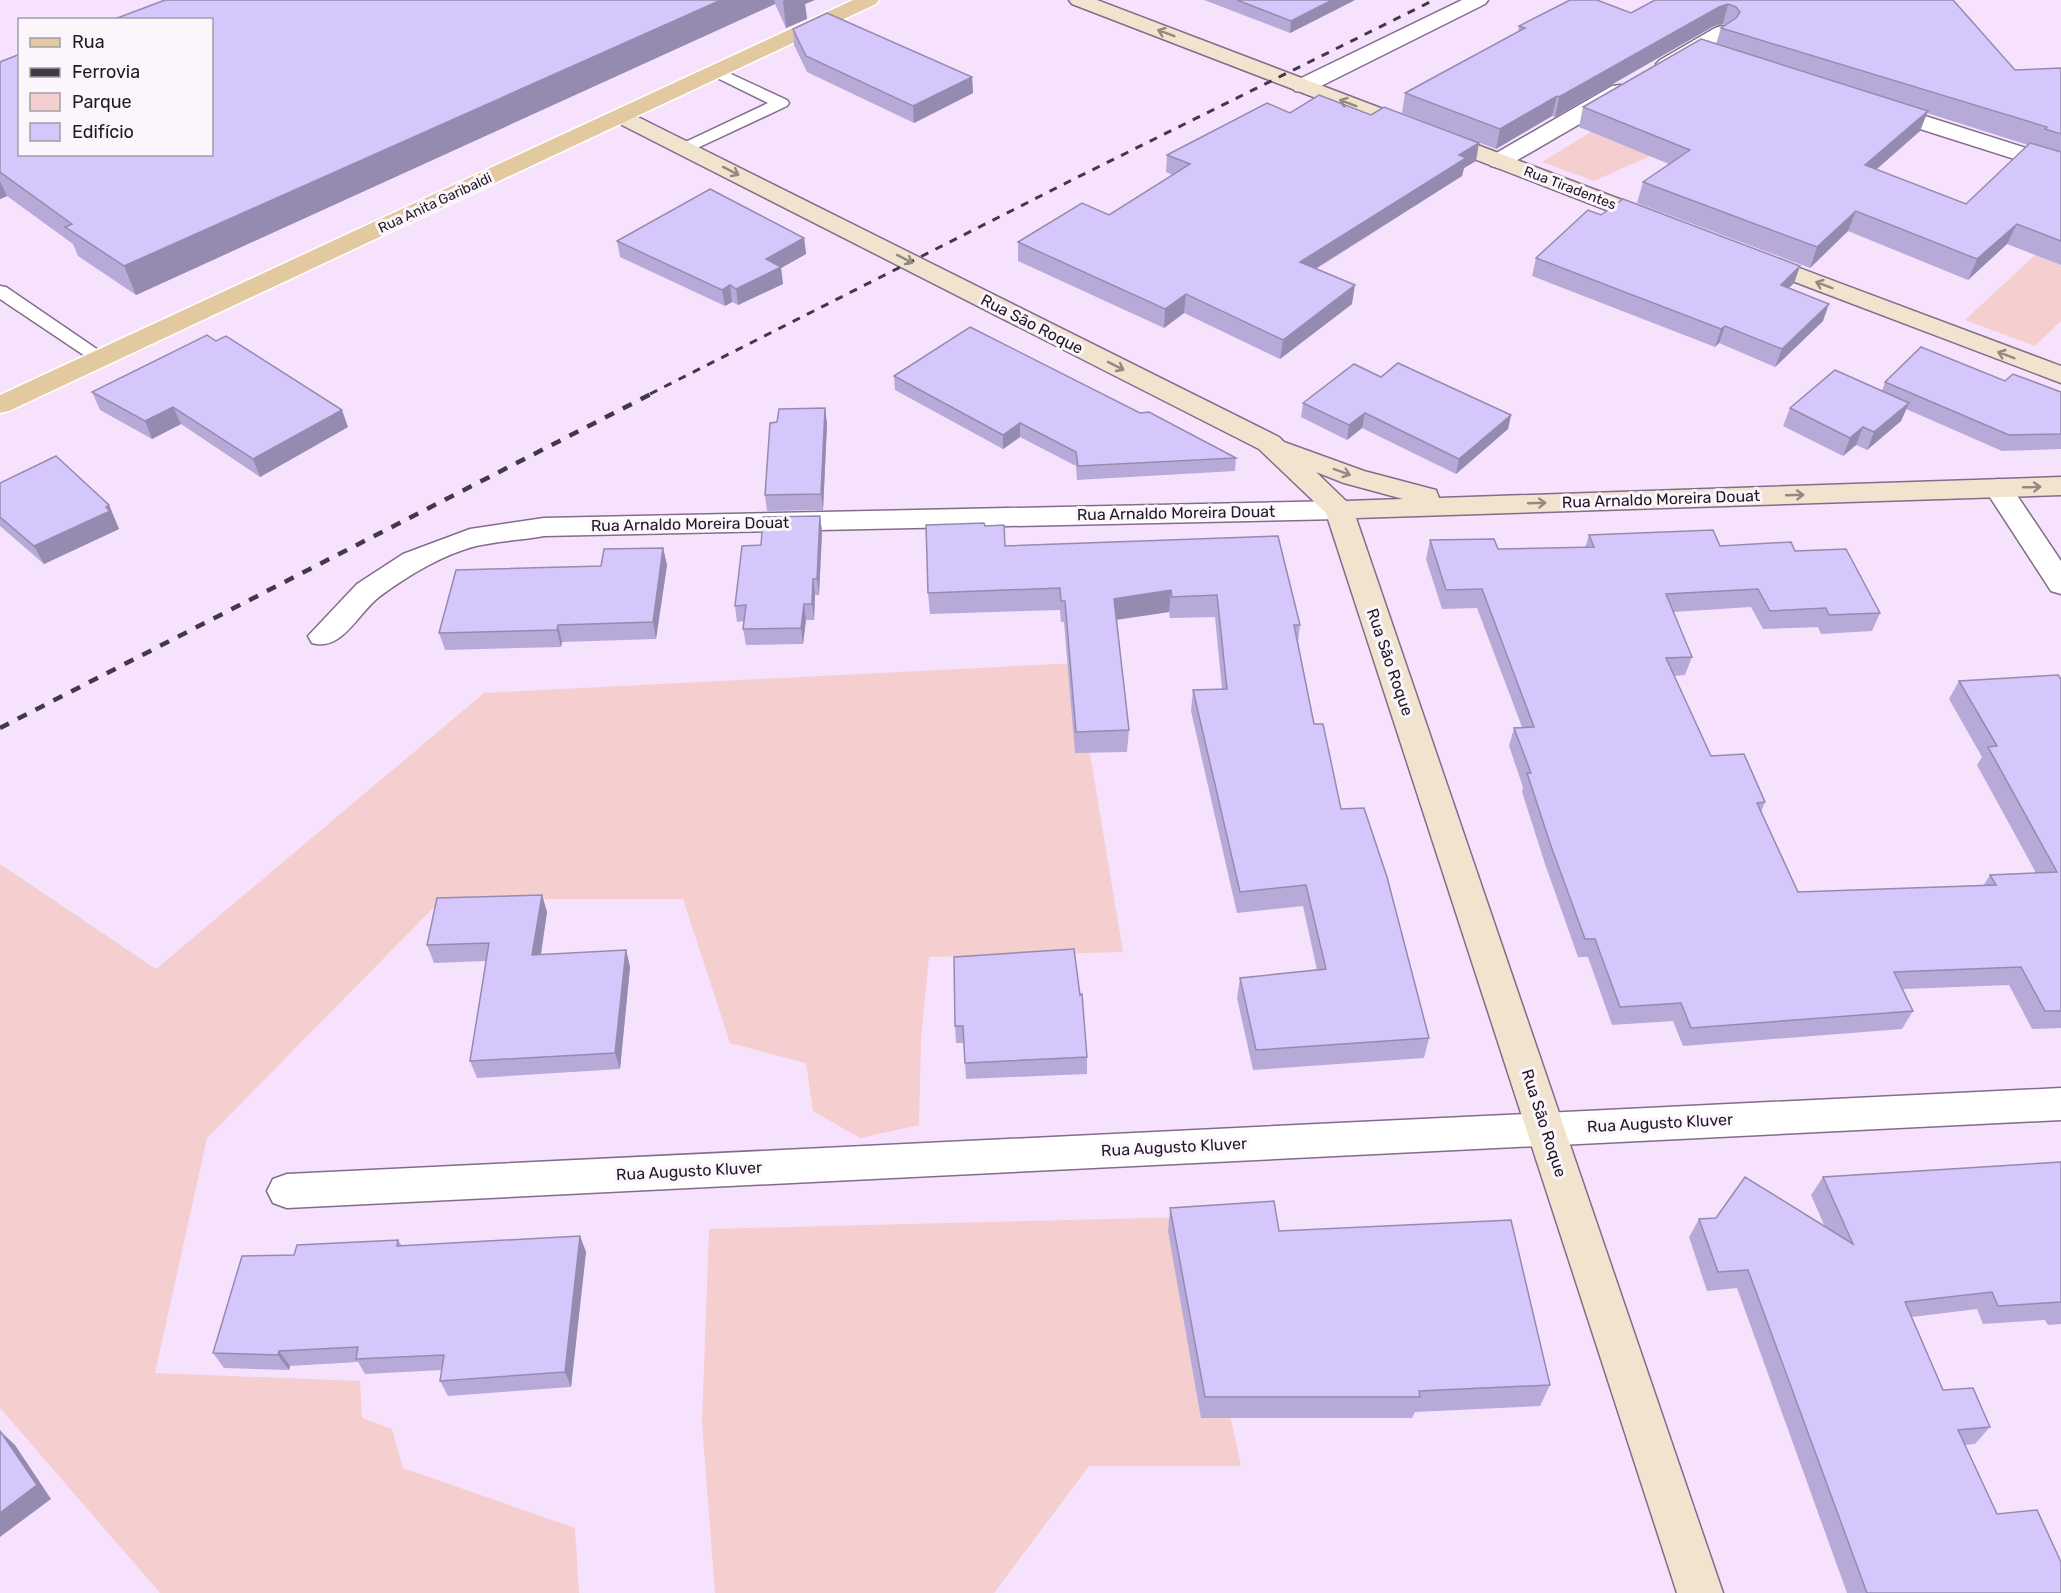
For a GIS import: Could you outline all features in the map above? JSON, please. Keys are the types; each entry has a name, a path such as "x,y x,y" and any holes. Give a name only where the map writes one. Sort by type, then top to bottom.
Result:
{"main road":[{"name":"Rua Anita Garibaldi","path":"0,405 869,0"}],"street":[{"name":"Rua Tiradentes","path":"1079,0 1676,228"},
{"path":"1303,86 1478,0"},
{"path":"1499,161 1722,32"},
{"path":"1693,49 1722,59"},
{"path":"1866,104 2057,165"},
{"name":"Rua São Roque","path":"622,116 1269,443 1339,510 1700,1593"},
{"path":"1731,249 2061,375"},
{"path":"1269,443 1309,460 1399,490 1435,499 1478,505"},
{"name":"Rua Arnaldo Moreira Douat","path":"323,636 366,591 413,561 470,538 544,527 1339,510 2061,486"},
{"path":"1998,488 2061,584"},
{"name":"Rua Augusto Kluver","path":"287,1191 2061,1104"}],"lane":[{"path":"685,148 781,103 716,72"},
{"path":"0,291 101,358"},
{"path":"0,311 18,303"}],"green space":[{"path":"1591,132 1650,156 1594,181 1542,162"},
{"path":"2035,255 2061,265 2061,321 2035,346 1965,320"},
{"path":"1075,663 1123,952 929,957 921,1039 919,1125 860,1138 813,1111 806,1063 730,1043 683,899 442,899 207,1138 155,1373 360,1381 362,1418 392,1429 403,1468 575,1528 579,1593 160,1593 0,1408 0,864 156,969 484,693"},
{"path":"1188,1217 1241,1466 1089,1466 994,1593 715,1593 702,1423 709,1229"}],"building":[{"path":"165,0 721,0 124,266 65,227 72,224 0,172 0,62 18,55 18,156 213,156 213,18 117,18"},
{"path":"1237,0 1332,0 1291,21"},
{"path":"1570,0 1597,0 1631,13 1655,0 1953,0 2015,70 2061,68 2061,134 2045,129 2047,127 1721,28 1736,18 1740,12 1736,7 1728,4 1500,129 1405,93 1525,28 1519,26"},
{"path":"827,13 972,77 913,106 806,56 793,29"},
{"path":"1701,39 1928,111 1865,165 1966,204 2030,143 2061,152 2061,241 2017,224 1977,259 1856,211 1817,247 1643,182 1690,150 1583,107"},
{"path":"1319,95 1371,115 1384,107 1479,143 1459,155 1466,158 1300,262 1355,285 1283,340 1186,294 1165,309 1018,242 1082,203 1109,215 1190,164 1167,155 1267,103 1290,113"},
{"path":"710,189 804,238 766,259 781,267 736,289 730,285 722,290 617,241"},
{"path":"1623,199 1800,266 1781,285 1829,304 1782,349 1725,326 1721,329 1536,258 1588,210 1601,215"},
{"path":"970,327 1140,413 1149,412 1236,458 1078,466 1076,452 1020,423 1003,435 894,376"},
{"path":"207,335 216,341 226,336 342,410 253,459 173,407 145,421 92,392"},
{"path":"1921,347 2005,381 2013,374 2061,392 2061,434 2009,435 1885,382"},
{"path":"1398,363 1511,415 1459,459 1365,413 1349,425 1303,403 1354,364 1381,377"},
{"path":"1835,370 1909,403 1874,432 1863,427 1850,438 1790,408"},
{"path":"825,408 821,494 765,495 770,423 777,422 779,409"},
{"path":"56,456 109,505 106,507 110,511 34,546 0,517 0,483"},
{"path":"820,516 817,579 813,579 812,604 804,604 801,628 743,629 746,605 735,606 742,546 761,545 763,517"},
{"path":"984,523 985,526 1004,525 1005,546 1278,536 1300,625 1294,625 1314,724 1323,724 1341,809 1364,808 1387,877 1429,1038 1256,1050 1240,978 1326,969 1306,885 1240,892 1193,690 1227,689 1217,595 1172,597 1171,590 1114,599 1129,730 1076,732 1065,601 1061,601 1060,588 928,593 926,525"},
{"path":"1713,530 1720,546 1791,542 1795,551 1846,549 1880,613 1829,615 1826,608 1770,611 1758,589 1666,594 1692,657 1666,658 1711,756 1744,754 1765,802 1757,803 1798,892 1996,885 1990,875 2057,872 1988,747 1997,746 1959,681 2058,675 2061,679 2061,1011 2045,1011 2021,967 1894,972 1913,1011 1691,1028 1681,1003 1620,1007 1595,939 1585,939 1551,846 1527,773 1531,773 1514,728 1534,727 1482,589 1446,590 1430,540 1494,539 1498,549 1594,547 1589,535"},
{"path":"663,548 653,622 558,625 557,630 439,633 456,570 601,566 604,549"},
{"path":"542,895 532,955 626,950 615,1053 470,1061 489,943 427,945 437,898"},
{"path":"1074,949 1080,995 1082,994 1087,1057 965,1063 963,1026 955,1026 954,957"},
{"path":"2061,1162 2061,1302 1998,1306 1992,1292 1905,1302 1943,1390 1973,1388 1990,1427 1958,1430 1997,1514 2037,1510 2061,1562 2061,1593 1867,1593 1748,1270 1718,1272 1699,1219 1716,1218 1745,1177 1853,1244 1823,1177"},
{"path":"1274,1201 1279,1231 1511,1220 1550,1385 1419,1391 1420,1397 1205,1397 1170,1208"},
{"path":"580,1236 565,1372 440,1381 444,1355 356,1359 358,1347 279,1351 278,1355 213,1353 242,1256 294,1255 297,1245 398,1240 397,1246"},
{"path":"0,1431 37,1485 0,1513"}],"railway":[{"path":"650,394 1434,0"},
{"path":"0,728 653,393"}]}
